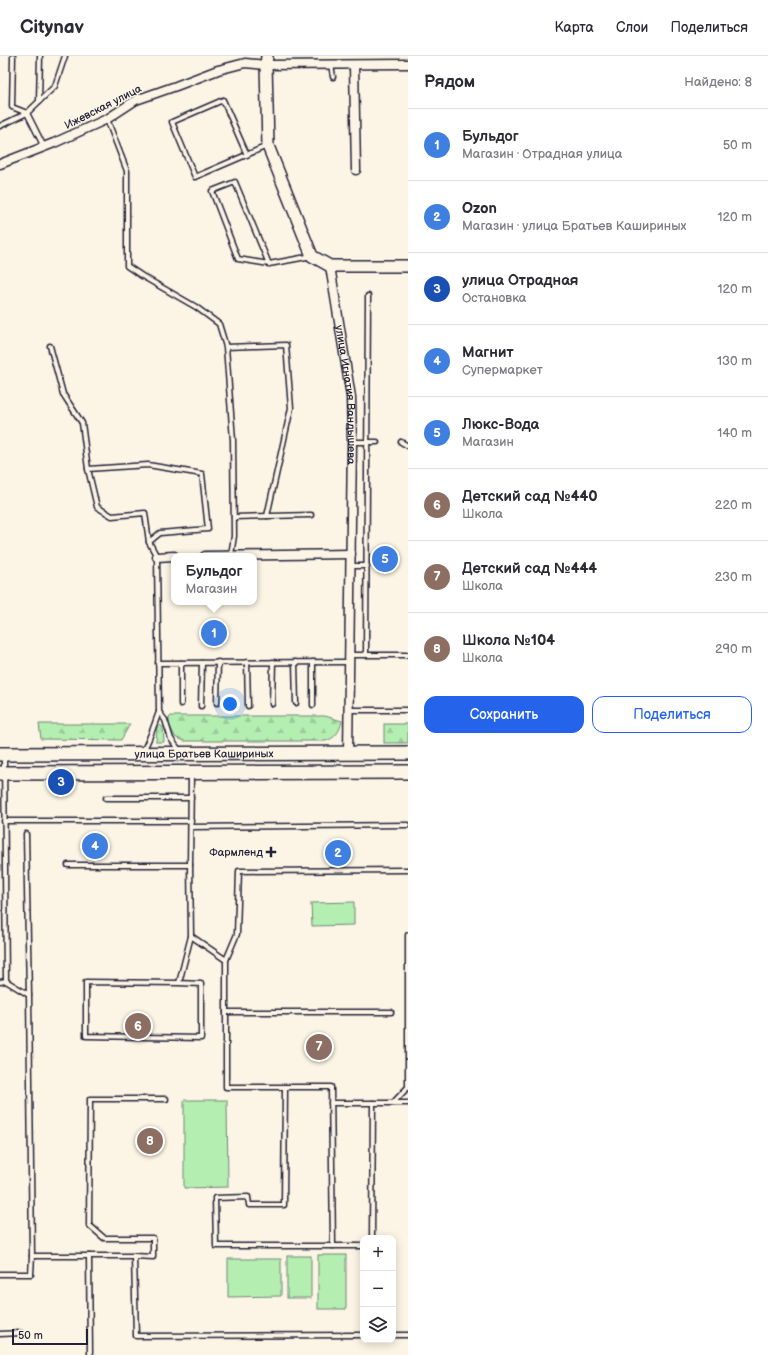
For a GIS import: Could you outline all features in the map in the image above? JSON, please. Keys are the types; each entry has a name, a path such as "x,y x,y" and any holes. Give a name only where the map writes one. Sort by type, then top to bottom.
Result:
{"main road":[{"name":"улица Братьев Кашириных","path":"2,754 408,753"},
{"name":"улица Братьев Кашириных","path":"2,773 408,772"}],"street":[{"name":"Ижевская улица","path":"0,164 44,147 107,119 136,100 218,70 245,63 267,61 331,64 408,64"},
{"path":"267,61 268,146 312,256 330,266 408,266"},
{"path":"354,64 356,170"},
{"name":"улица Игнатия Вандышева","path":"330,266 351,397 351,566 348,753"},
{"path":"257,556 351,554"},
{"path":"157,557 171,556"}],"lane":[{"path":"13,56 12,107 27,113 44,147"},
{"path":"39,101 40,56"},
{"path":"0,126 27,113 55,86 65,56"},
{"path":"331,64 333,77"},
{"path":"247,155 223,100 172,122 195,177 247,155 268,146"},
{"path":"107,119 127,171 127,266 196,307 219,324 226,347 234,440 234,536 231,553"},
{"path":"269,264 235,182 212,191 238,259 269,264 312,256"},
{"path":"366,655 368,296"},
{"path":"226,347 286,345 292,408 267,516"},
{"path":"50,346 63,394 82,423 88,469 97,507 112,516 145,513 149,542 157,557 160,712 165,720 171,739 182,753"},
{"path":"352,442 377,442"},
{"path":"401,442 408,446"},
{"path":"88,469 148,465 202,474 208,529 160,532 149,542"},
{"path":"234,517 311,515"},
{"path":"351,566 367,566"},
{"path":"158,663 313,662 350,659 366,655 408,655"},
{"path":"218,662 218,703"},
{"path":"247,662 248,706"},
{"path":"272,704 273,662"},
{"path":"295,662 296,702"},
{"path":"313,662 313,705"},
{"path":"181,663 181,704"},
{"path":"201,706 202,663"},
{"path":"349,710 408,710"},
{"path":"141,753 149,740 155,720 160,712"},
{"path":"2,754 6,982"},
{"path":"179,983 191,936 191,772"},
{"path":"106,798 191,798"},
{"path":"3,824 191,821"},
{"path":"191,827 408,825"},
{"path":"0,1274 31,1274 32,1256 26,834"},
{"path":"68,865 190,865"},
{"path":"333,1246 331,1087 226,1087 226,960 238,934 239,871 408,870"},
{"path":"393,1103 408,1087 408,935"},
{"path":"191,936 226,960"},
{"path":"0,982 6,982 29,995"},
{"path":"86,982 179,983 201,984 201,1038 86,1036 86,982"},
{"path":"226,1012 391,1012"},
{"path":"285,1087 284,1205 249,1206 248,1197 215,1198 216,1246 360,1246"},
{"path":"32,1256 153,1257 153,1238 104,1238 89,1225 90,1099 166,1098"},
{"path":"331,1103 408,1103"},
{"path":"372,1103 372,1235"},
{"path":"89,1256 90,1355"},
{"path":"134,1256 136,1336 360,1335"},
{"path":"0,1334 21,1333"},
{"path":"396,1335 408,1335"}],"green space":[{"path":"171,716 325,716 342,721 336,734 329,740 325,741 184,741 175,737 169,724 169,718"},
{"path":"39,724 130,724 121,740 41,739"},
{"path":"384,724 408,724 408,743 384,743"},
{"path":"159,725 163,727 164,742 156,742 157,727"},
{"path":"354,902 354,925 312,926 311,903"},
{"path":"184,1100 227,1100 228,1187 184,1188"},
{"path":"318,1255 346,1255 346,1309 318,1309"},
{"path":"287,1256 311,1256 311,1298 287,1298"},
{"path":"228,1259 281,1259 281,1296 228,1297"}],"place":[{"name":"Люкс-Вода","path":"385,559"},
{"name":"Бульдог","path":"214,633"},
{"name":"улица Отрадная","path":"61,782"},
{"name":"Магнит","path":"95,846"},
{"name":"Фармленд","path":"271,852"},
{"name":"Ozon","path":"338,853"},
{"name":"Детский сад №440","path":"138,1026"},
{"name":"Детский сад №444","path":"319,1047"},
{"name":"Школа №104","path":"150,1141"}]}
